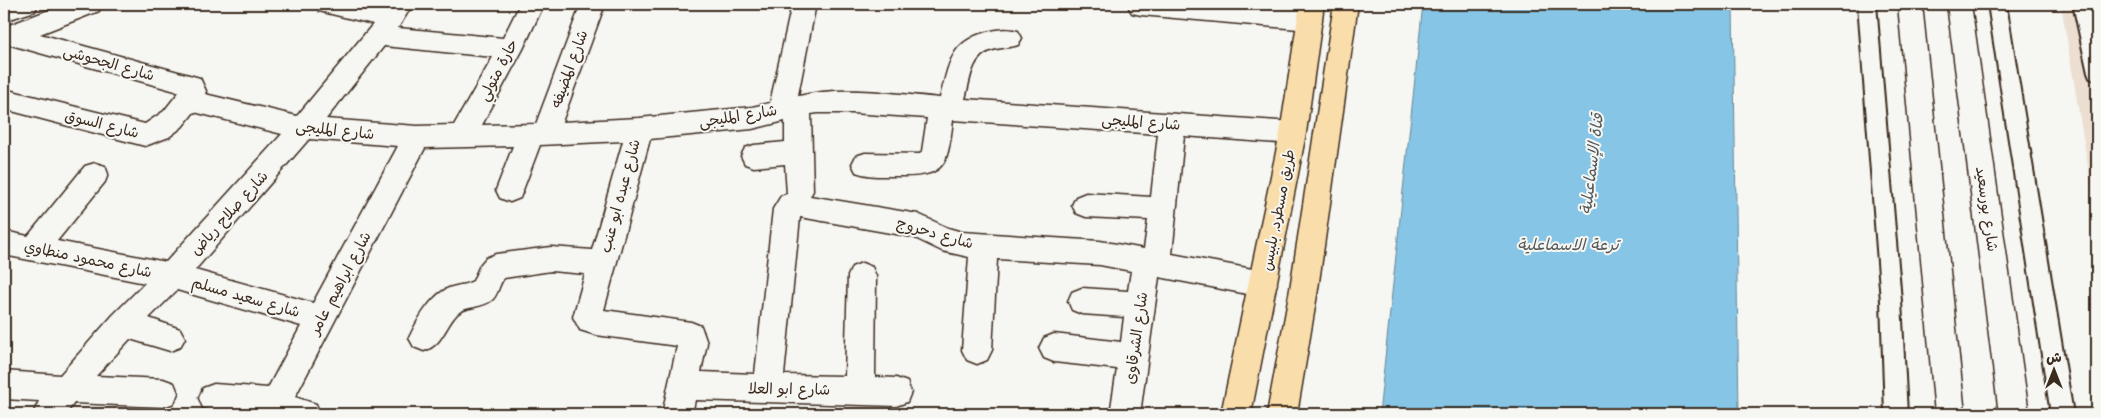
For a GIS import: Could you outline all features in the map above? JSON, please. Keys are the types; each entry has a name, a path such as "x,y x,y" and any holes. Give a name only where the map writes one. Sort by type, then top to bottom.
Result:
{"main road":[{"path":"1282,414 1304,290 1346,4"},
{"name":"طريق مسطرد, بلبيس","path":"1236,414 1293,133 1311,12"}],"street":[{"path":"6,28 26,4"},
{"path":"6,28 90,4"},
{"path":"328,4 510,49"},
{"name":"حارة متولي","path":"462,136 510,49 532,4"},
{"name":"شارع المضيفه","path":"510,190 537,135 593,4"},
{"path":"799,191 798,152 790,108 804,4"},
{"path":"1139,4 1141,6 1311,12"},
{"path":"1910,4 1950,414"},
{"name":"شارع بورسعيد","path":"1959,4 2014,414"},
{"name":"شارع صلاح رياض","path":"48,414 65,389 123,324 216,229 303,128 390,19"},
{"name":"شارع الجحوشى","path":"6,28 191,85 193,91 187,100"},
{"path":"866,164 925,165 932,160 946,108 966,55 978,45 992,40 1009,38"},
{"name":"شارع السوق","path":"4,99 145,135 162,130 187,100"},
{"name":"شارع المليجى","path":"187,100 303,128 418,137 537,135 639,130 752,118 818,102 852,102 946,108 1293,133"},
{"name":"شارع الشرقاوى","path":"1125,414 1141,305 1152,262 1162,209 1172,124"},
{"name":"شارع عبده ابو عنب","path":"639,130 588,313 590,321 692,335 680,400"},
{"name":"شارع ابراهيم عامر","path":"292,409 280,394 418,137"},
{"path":"754,156 798,152"},
{"path":"35,248 95,174"},
{"name":"شارع دحروج","path":"768,388 787,209 791,204 918,226 942,239 962,244 984,247 1071,250 1152,262 1263,284"},
{"path":"1086,205 1162,209"},
{"name":"شارع محمود منطاوي","path":"4,243 171,276"},
{"path":"976,350 984,247"},
{"name":"شارع عبده ابو عنب","path":"424,338 448,305 457,298 473,296 483,290 490,274 496,267 551,259 602,263"},
{"name":"شارع سعيد مسلم","path":"171,276 321,318"},
{"path":"860,390 862,276"},
{"path":"1082,301 1141,305"},
{"path":"123,324 170,338"},
{"path":"1054,348 1133,357"},
{"path":"4,384 65,389 163,393"},
{"name":"شارع ابو العلا","path":"680,400 768,388 896,392"},
{"path":"214,398 292,409"}],"lane":[{"path":"1867,4 1891,301 1896,414"},
{"path":"1997,4 2062,414"},
{"path":"2082,4 2097,73"}],"shaded area":[{"path":"2061,4 2097,4 2097,221"}],"water":[{"name":"ترعة الاسماعلية","path":"1423,4 1733,4 1739,414 1379,414"}],"water label":[{"name":"قناة الإسماعيلية","path":"1592,164"}]}
